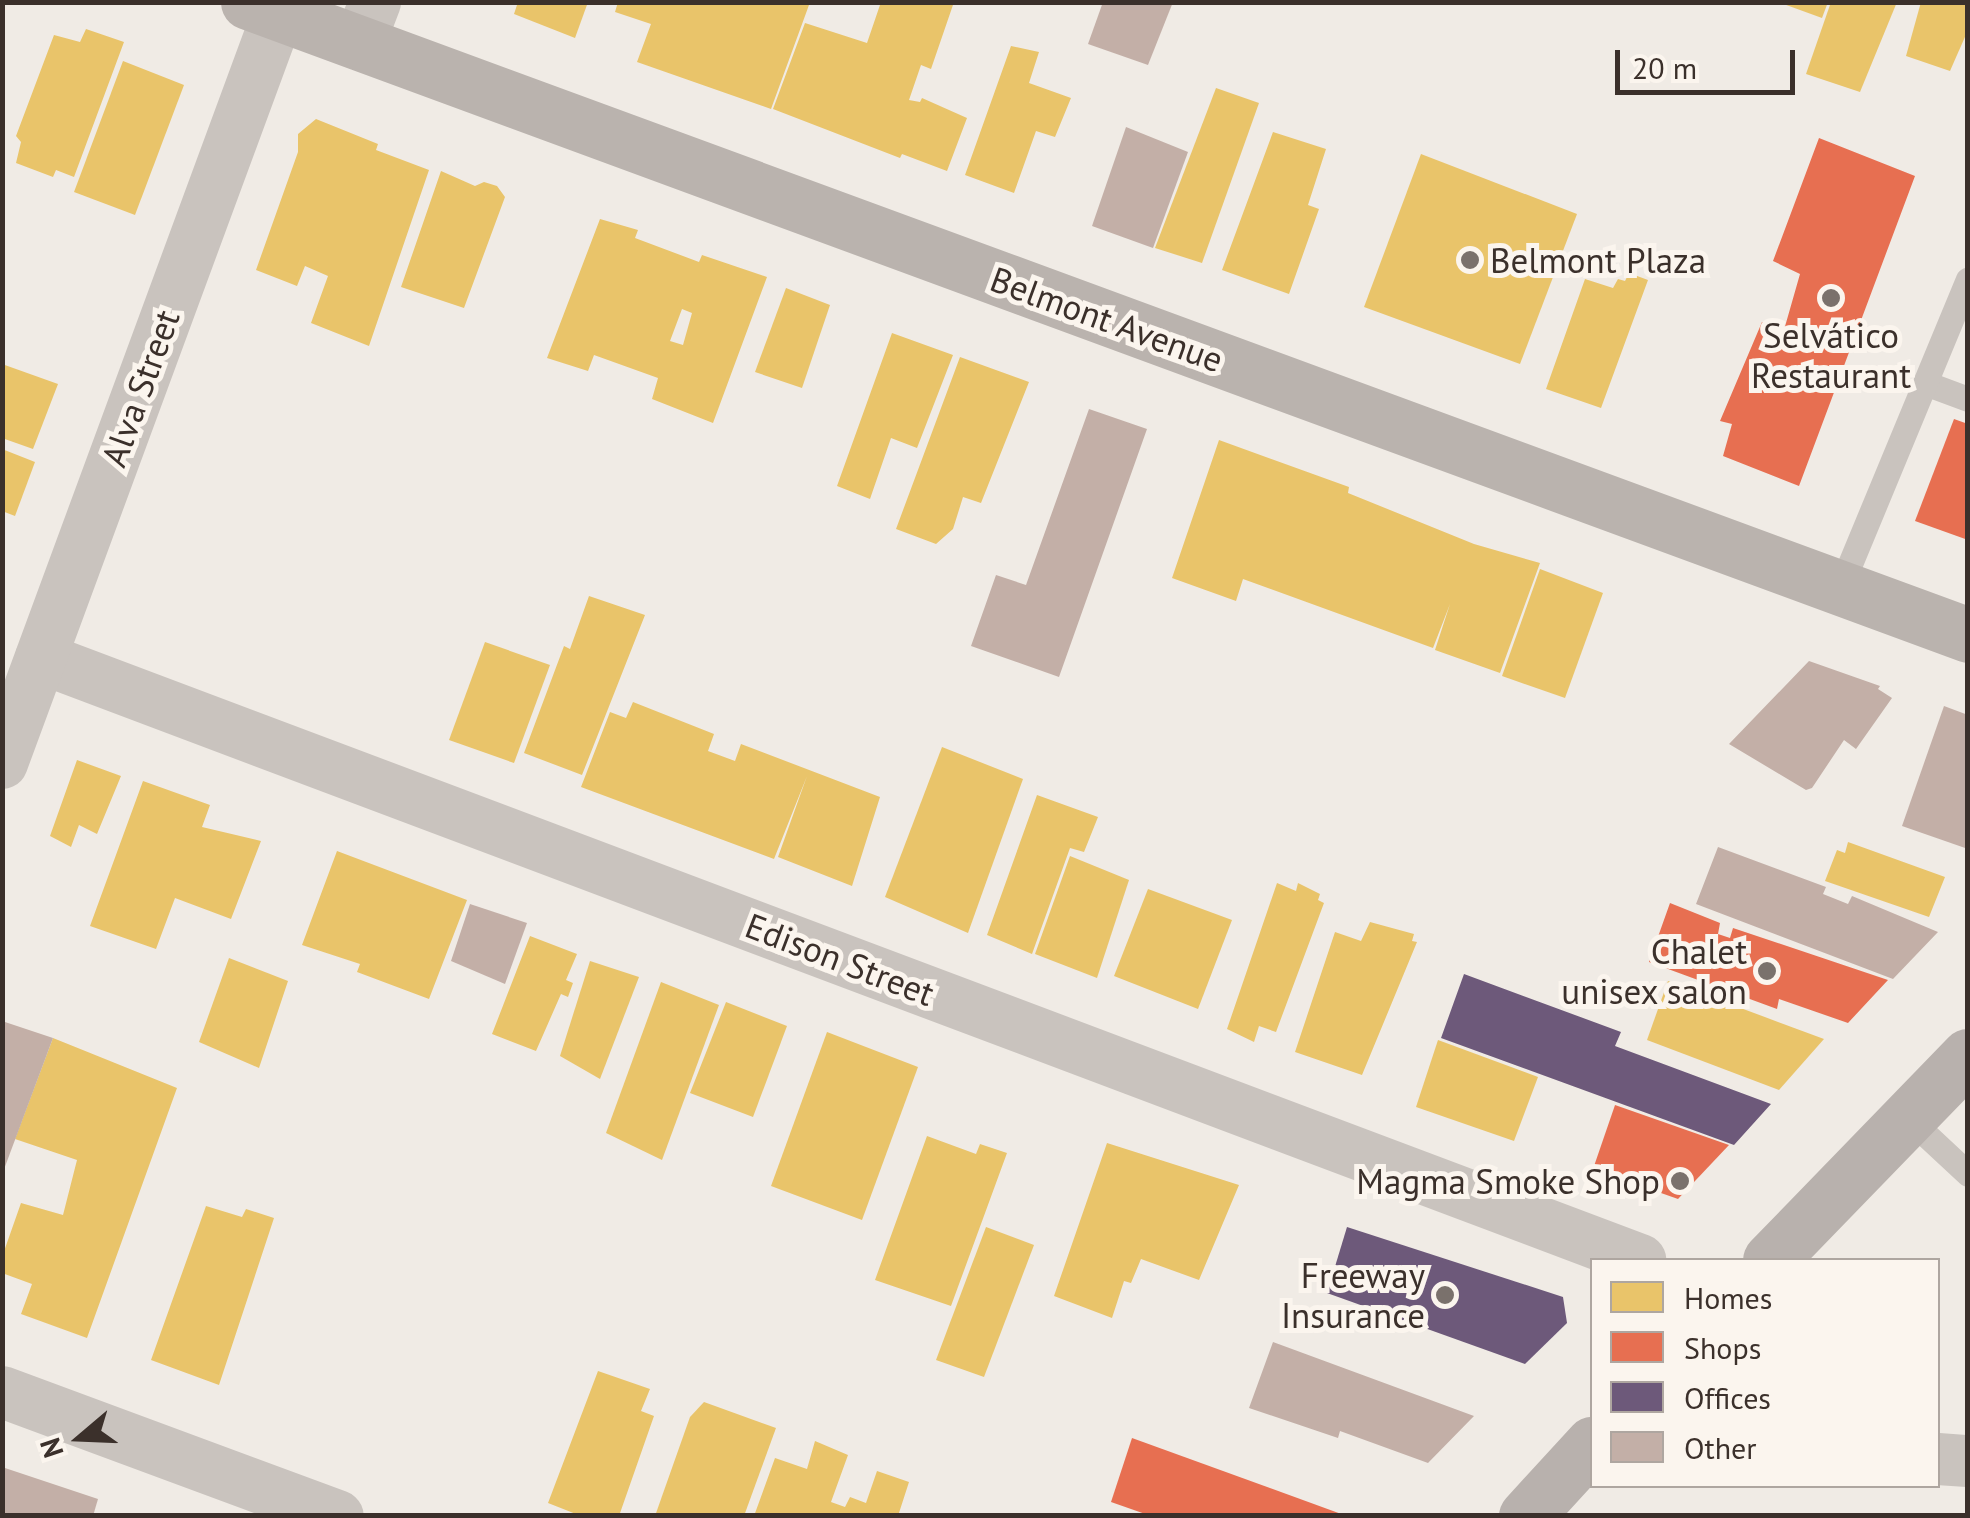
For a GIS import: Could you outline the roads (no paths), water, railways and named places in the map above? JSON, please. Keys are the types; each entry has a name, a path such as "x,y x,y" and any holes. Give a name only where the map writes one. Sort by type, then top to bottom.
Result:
{"main road":[{"path":"1772,1258 1968,1056"},
{"path":"1526,1516 1590,1446"}],"street":[{"name":"Belmont Avenue","path":"263,8 367,23 1968,634"},
{"name":"Alva Street","path":"2,763 263,8"},
{"name":"Edison Street","path":"41,658 1635,1258"},
{"path":"2,1392 338,1516"},
{"path":"1940,1459 1968,1461"}],"lane":[{"path":"1840,588 1968,279"},
{"path":"1924,383 1968,399"},
{"path":"1908,1118 1968,1174"}],"place":[{"name":"Belmont Plaza","path":"1470,260"},
{"name":"Selvático Restaurant","path":"1831,298"},
{"name":"Chalet unisex salon","path":"1767,971"},
{"name":"Magma Smoke Shop","path":"1680,1181"},
{"name":"Freeway Insurance","path":"1445,1295"}]}
